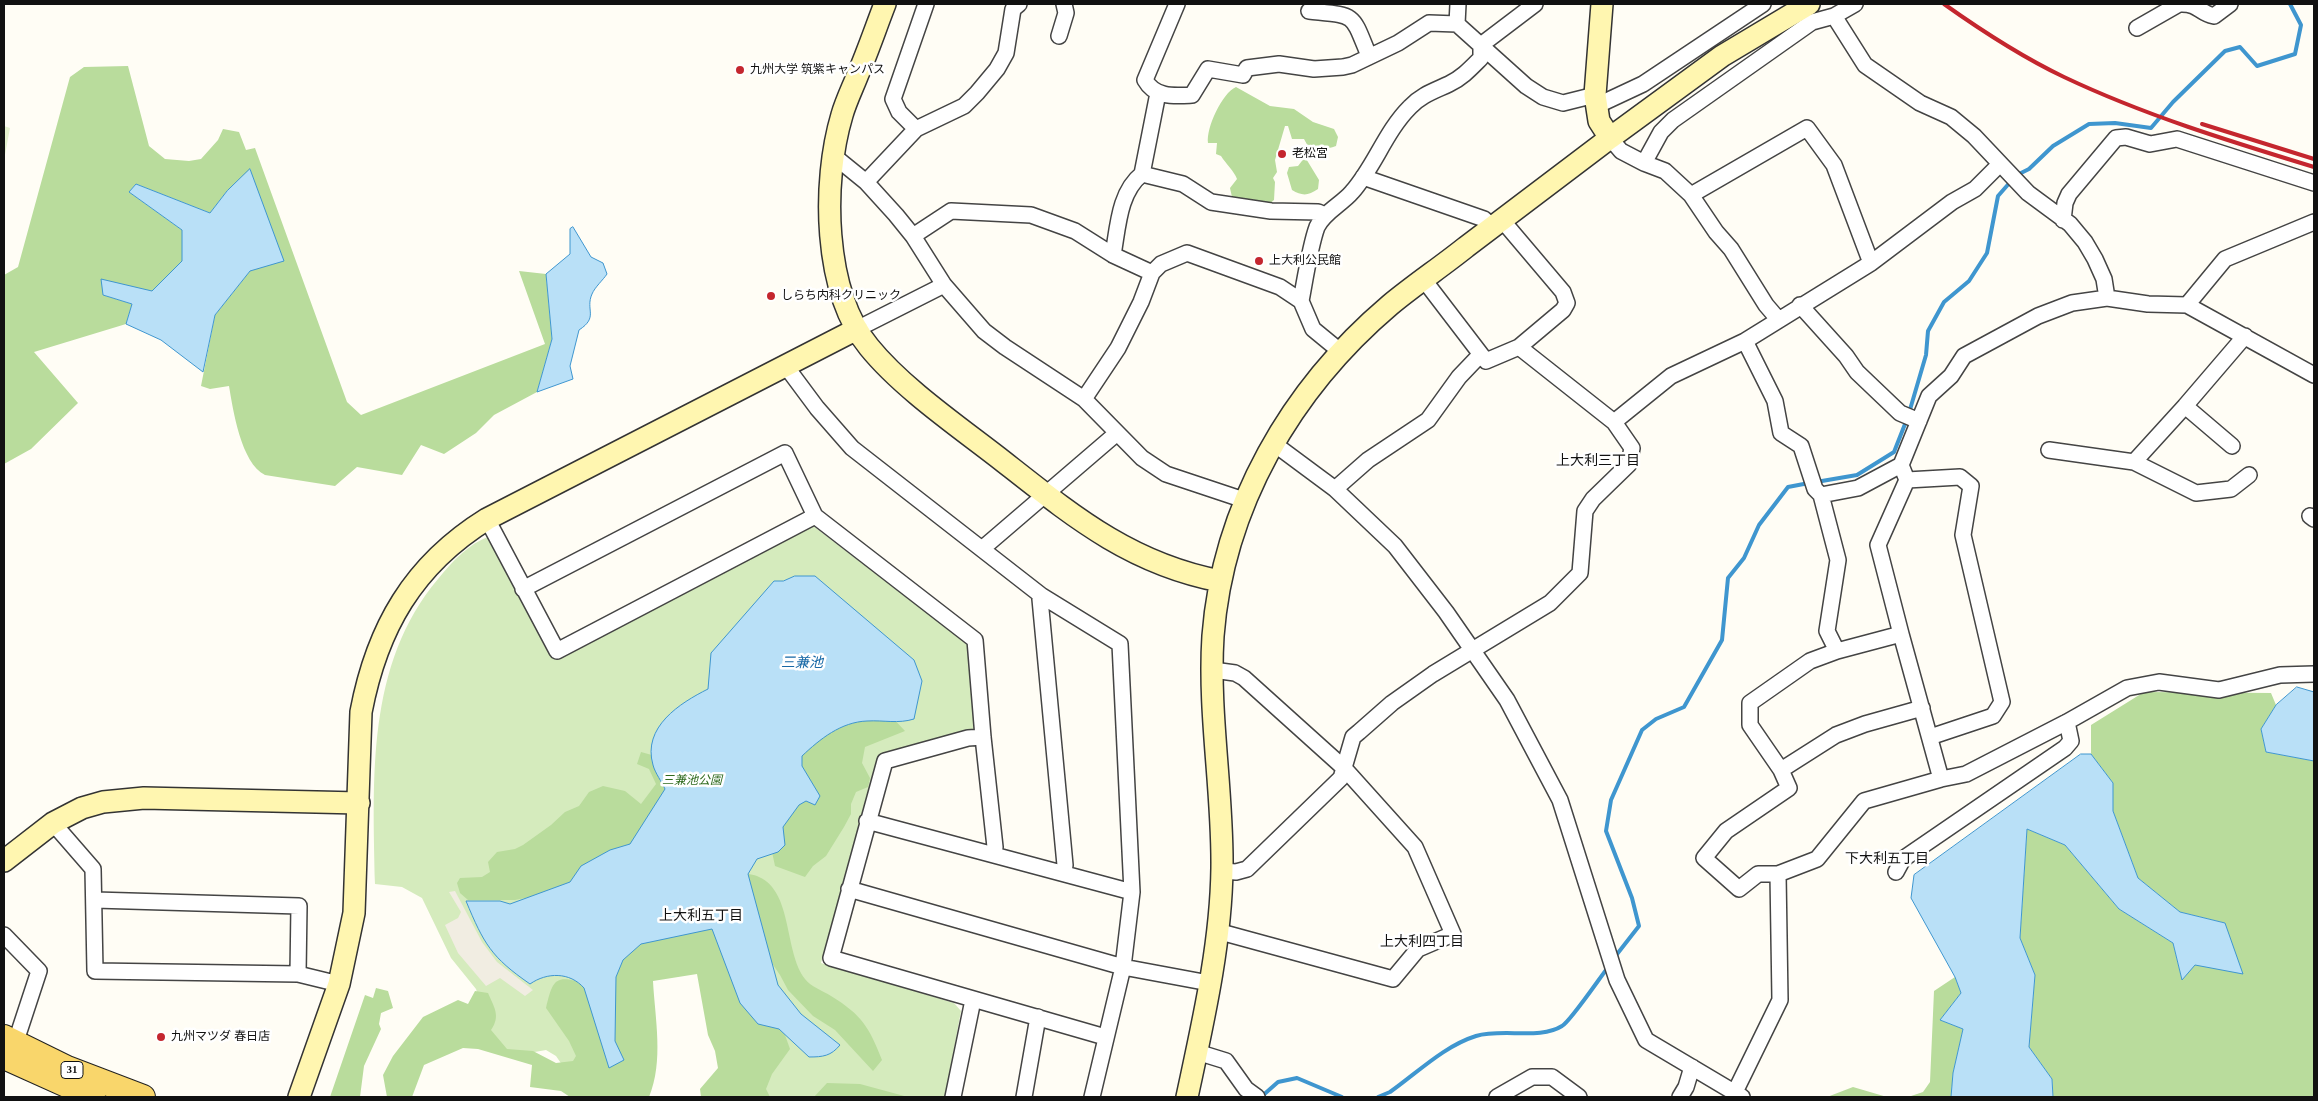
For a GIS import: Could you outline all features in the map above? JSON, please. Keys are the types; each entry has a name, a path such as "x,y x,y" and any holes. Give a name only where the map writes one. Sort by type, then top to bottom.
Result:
{"main road":[{"name":"31","path":"8,1046 93,1097"},
{"name":"31","path":"8,1046 143,1097"}],"street":[{"path":"885,4 842,114 834,156 829,225 839,286 847,310 857,330 868,347 888,368 943,414 1095,532 1132,552 1191,576 1220,581"},
{"path":"916,129 899,112 893,99 926,4"},
{"path":"866,182 916,129 964,106 992,75 1006,53 1013,9 1019,4"},
{"path":"1060,36 1066,13 1064,4"},
{"path":"1177,4 1145,80 1149,87 1158,93 1178,96 1192,95 1208,69 1243,75 1247,68 1279,64 1296,68 1332,69 1352,65 1398,43 1429,23 1457,24 1526,86 1543,97 1563,103 1595,101 1643,84 1763,4"},
{"path":"1457,24 1458,4"},
{"path":"1481,45 1535,4"},
{"path":"1602,4 1595,101 1599,121 1621,151 1665,171 1690,195 1716,232 1731,249 1766,305 1778,320"},
{"path":"1187,1097 1209,983 1217,931 1222,871 1222,813 1212,695 1213,636 1220,581 1226,555 1244,500 1273,443 1304,397 1341,352 1390,305 1610,138 1722,56 1809,4"},
{"path":"1644,163 1661,132 1673,120 1812,22 1834,16 1855,4"},
{"path":"2137,28 2180,4 2194,4 2206,14 2214,16 2230,4"},
{"path":"1308,11 1346,15 1355,21 1369,56"},
{"path":"1834,16 1865,65 1920,103 1951,117 1974,136 2028,193 2063,220 2085,242 2104,279 2108,298"},
{"path":"1301,301 1317,227 1325,215 1339,206 1363,178 1379,150 1409,107 1425,94 1463,76 1481,58 1481,45"},
{"path":"1113,255 1122,206 1131,182 1142,174 1158,93"},
{"path":"1690,195 1807,128 1834,165 1871,262"},
{"path":"2063,220 2065,203 2069,194 2116,138 2126,137 2150,144 2177,139 2314,183"},
{"path":"834,156 866,182 913,236 944,285 984,331 1084,399 1142,458 1166,474 1244,500"},
{"path":"1614,422 1671,376 1745,341 1871,262 1952,202 1975,188 2000,164"},
{"path":"1142,174 1183,184 1212,202 1272,211 1318,212 1325,215"},
{"path":"1363,178 1497,224 1563,292 1567,303 1562,310 1519,347 1486,361 1424,280"},
{"path":"913,236 951,211 1031,215 1075,231 1113,255 1152,273"},
{"path":"2187,305 2225,259 2314,222"},
{"path":"1084,399 1118,348 1141,302 1152,273 1162,264 1187,253 1280,287 1301,301 1313,329 1341,352"},
{"path":"299,1097 339,984 354,913 361,712 367,680 387,626 410,589 454,541 487,519 944,285"},
{"path":"1941,779 1878,545 1907,480 1902,465 1929,396 1951,376 1964,356 2072,303 2108,298 2148,304 2187,305 2314,375"},
{"path":"1800,305 1846,356 1857,372 1900,413 1919,421"},
{"path":"2134,462 2245,336"},
{"path":"1745,341 1774,401 1781,433 1801,446 1807,468 1818,492 1838,560 1827,632 1837,651"},
{"path":"1222,871 1236,872 1247,869 1323,797 1341,778 1353,737 1392,703 1472,650 1527,619 1550,603 1580,573 1585,511 1593,499 1629,464 1632,448 1614,422 1519,347"},
{"path":"1335,489 1368,460 1428,420 1459,378 1480,355"},
{"path":"785,365 817,408 852,448 983,548 1042,596 1120,644 1132,892 1123,967 1092,1097"},
{"path":"2185,406 2232,446"},
{"path":"983,548 1117,433"},
{"path":"1273,443 1335,489 1395,546 1446,612 1507,700 1560,800 1617,980 1646,1040 1738,1095 1780,1000 1778,874"},
{"path":"2049,450 2134,462 2196,493 2231,489 2249,475"},
{"path":"523,589 785,453 815,516 975,640 995,847 994,855"},
{"path":"1818,492 1858,488 1902,465"},
{"path":"1907,480 1960,477 1971,486 1963,535 2002,702 1993,716 1930,737"},
{"path":"487,519 557,651 815,516"},
{"path":"1042,596 1040,599 1065,865 1064,872"},
{"path":"1901,634 1837,651 1810,661 1750,703 1750,725 1781,770 1789,788 1726,831 1704,858 1739,890 1758,874 1778,874 1818,859 1864,801 1941,779 1966,774 2067,722 2127,688 2158,682 2219,690 2280,675 2314,674"},
{"path":"1212,670 1235,673 1244,678 1344,768 1415,847 1453,934 1418,948 1393,979 1217,931"},
{"path":"1781,770 1836,735 1865,724 1922,708"},
{"path":"1896,872 1903,859 2065,748 2072,741 2067,722"},
{"path":"983,737 968,738 885,761 831,958 1105,1037"},
{"path":"4,861 53,823 82,808 125,799 359,803"},
{"path":"867,821 1064,872 1132,892"},
{"path":"53,823 93,869 95,971 298,974 339,984"},
{"path":"849,889 1123,967 1209,983"},
{"path":"95,900 299,906 298,974"},
{"path":"4,935 39,971 8,1046"},
{"path":"953,1097 973,1000"},
{"path":"1024,1097 1038,1017"},
{"path":"1196,1052 1226,1060 1251,1093"},
{"path":"1680,1097 1686,1087 1692,1067"},
{"path":"1497,1097 1532,1077 1552,1077 1579,1097"}],"green space":[{"path":"128,66 149,146 165,159 189,161 201,159 218,140 223,129 239,132 246,150 255,148 347,402 361,415 545,344 519,271 546,274 552,339 537,392 494,415 476,433 444,454 421,445 402,475 357,467 335,486 265,475 257,469 244,448 236,422 229,386 210,389 201,386 215,315 250,271 251,169 227,191 210,213 136,184 129,192 182,230 182,261 152,291 103,295 132,304 126,324 34,352 78,403 31,449 4,464 4,275 18,267 70,77 84,67"},
{"path":"1236,87 1270,106 1294,109 1313,122 1334,129 1338,137 1336,146 1310,150 1304,139 1292,139 1288,126 1285,126 1275,160 1277,172 1273,178 1275,182 1274,200 1268,205 1232,197 1230,188 1237,179 1221,156 1216,154 1217,143 1208,143 1212,120 1220,103"},
{"path":"4,126 10,128 4,160"},
{"path":"1305,157 1319,180 1318,189 1305,194 1292,190 1287,173 1289,167 1298,166"},
{"name":"三兼池公園","path":"812,525 970,646 977,724 970,733 880,757 821,963 954,1003 961,1011 945,1097 752,1097 697,955 661,958 584,1097 556,1056 546,1050 512,1056 492,1041 476,989 451,958 422,898 402,887 375,884 375,764 379,724 386,685 398,648 415,612 438,579 468,548 490,536 554,657"},
{"path":"2144,692 2271,693 2276,705 2261,729 2266,752 2314,761 2314,1097 2053,1097 2052,1079 2029,1047 2035,975 2020,938 2027,829 2065,845 2119,909 2173,943 2182,980 2225,923 2180,912 2138,878 2113,811 2113,783 2091,754 2091,725"},
{"path":"887,712 905,731 865,747 862,763 870,778 868,787 856,792 851,804 851,814 826,856 813,866 805,877 775,866 771,847 795,762 826,727"},
{"path":"641,752 659,757 670,793 635,846 550,893 515,900 468,900 460,893 457,883 460,878 482,877 490,872 488,862 497,852 515,849 523,845 551,825 565,812 579,806 589,792 603,786 625,791 641,804 656,784 649,769 637,764"},
{"path":"740,873 759,877 770,885 778,895 798,967 807,982 842,1003 863,1023 873,1039 882,1060 873,1071 835,1030 813,1016 788,990 759,944"},
{"path":"721,922 780,1021 790,1049 772,1074 766,1089 770,1097 701,1097 700,1089 718,1068 715,1051 708,1035 697,974 653,981 657,1025 657,1054 654,1083 649,1097 570,1097 561,1091 530,1087 532,1065 478,1049 463,1048 424,1065 412,1097 387,1097 383,1075 393,1056 423,1017 458,1000 468,1004 475,991 488,993 496,1016 491,1030 507,1049 533,1051 556,1063 573,1061 576,1056 569,1041 546,1008 551,991 557,981 568,979 586,984 610,973 625,944"},
{"path":"1955,977 1961,993 1940,1020 1963,1029 1953,1073 1951,1097 1908,1097 1923,1092 1930,1082 1934,991"},
{"path":"376,988 388,991 393,1008 381,1013 379,1024 381,1029 364,1066 360,1097 330,1097 365,995 373,998"},
{"path":"827,1083 860,1084 908,1097 814,1097"},
{"path":"1853,1087 1887,1097 1827,1097"}],"shaded area":[{"path":"455,891 482,942 497,962 533,990 525,996 500,978 486,986 458,953 445,925 458,918 461,912 449,892"}],"water":[{"path":"250,169 284,261 250,271 215,315 203,372 161,340 126,324 132,304 103,295 101,279 152,291 182,261 182,230 129,192 136,184 210,213 227,191"},
{"path":"573,227 591,257 603,263 607,274 592,294 590,317 579,330 570,366 573,379 537,392 552,339 546,274 570,254 570,229"},
{"name":"三兼池","path":"795,576 815,576 914,660 922,681 914,719 897,722 867,721 848,724 824,738 802,756 802,766 820,796 815,805 806,801 799,805 783,827 785,845 778,852 757,859 748,874 778,985 801,1014 840,1045 833,1052 826,1055 809,1057 779,1029 758,1024 740,1003 712,929 641,944 623,960 616,977 615,1041 624,1060 609,1068 584,988 572,979 558,976 544,977 530,984 506,966 490,949 466,901 500,901 510,904 570,882 581,866 610,850 630,844 665,789 654,768 651,751 653,739 658,728 675,709 708,689 711,653 774,581 783,581"},
{"path":"2297,687 2314,692 2314,761 2266,752 2261,729 2276,705"},
{"path":"2081,754 2091,754 2113,783 2113,811 2138,878 2180,912 2225,923 2243,974 2195,965 2182,980 2173,943 2119,909 2065,845 2027,829 2020,938 2035,975 2029,1047 2052,1079 2053,1097 1951,1097 1953,1073 1963,1029 1940,1020 1961,993 1955,977 1911,898 1914,875"}],"waterway":[{"path":"2017,175 2029,169 2053,146 2089,124 2115,123 2151,128 2173,102 2225,51 2240,47 2257,66 2295,54 2301,25 2290,4"},
{"path":"1909,413 1926,355 1928,331 1944,302 1969,281 1987,253 1998,196 2012,180"},
{"path":"1816,482 1857,475 1894,452 1907,419"},
{"path":"1614,958 1639,926 1632,898 1606,831 1611,800 1642,730 1656,719 1684,707 1722,640 1728,578 1744,558 1759,525 1788,487 1809,483"},
{"path":"1378,1097 1390,1092 1442,1053 1464,1040 1486,1034 1543,1032 1562,1026 1609,966"},
{"path":"1261,1097 1278,1082 1297,1078 1342,1097"}],"railway":[{"path":"1944,4 2018,52 2094,91 2187,126 2314,167"},
{"path":"2202,124 2314,159"}],"place":[{"name":"九州大学 筑紫キャンパス","path":"740,70"},
{"name":"老松宮","path":"1282,154"},
{"name":"上大利公民館","path":"1259,261"},
{"name":"しらち内科クリニック","path":"771,296"},
{"name":"九州マツダ 春日店","path":"161,1037"}],"district":[{"name":"上大利三丁目","path":"1598,461"},
{"name":"下大利五丁目","path":"1887,859"},
{"name":"上大利五丁目","path":"701,916"},
{"name":"上大利四丁目","path":"1422,942"}]}
